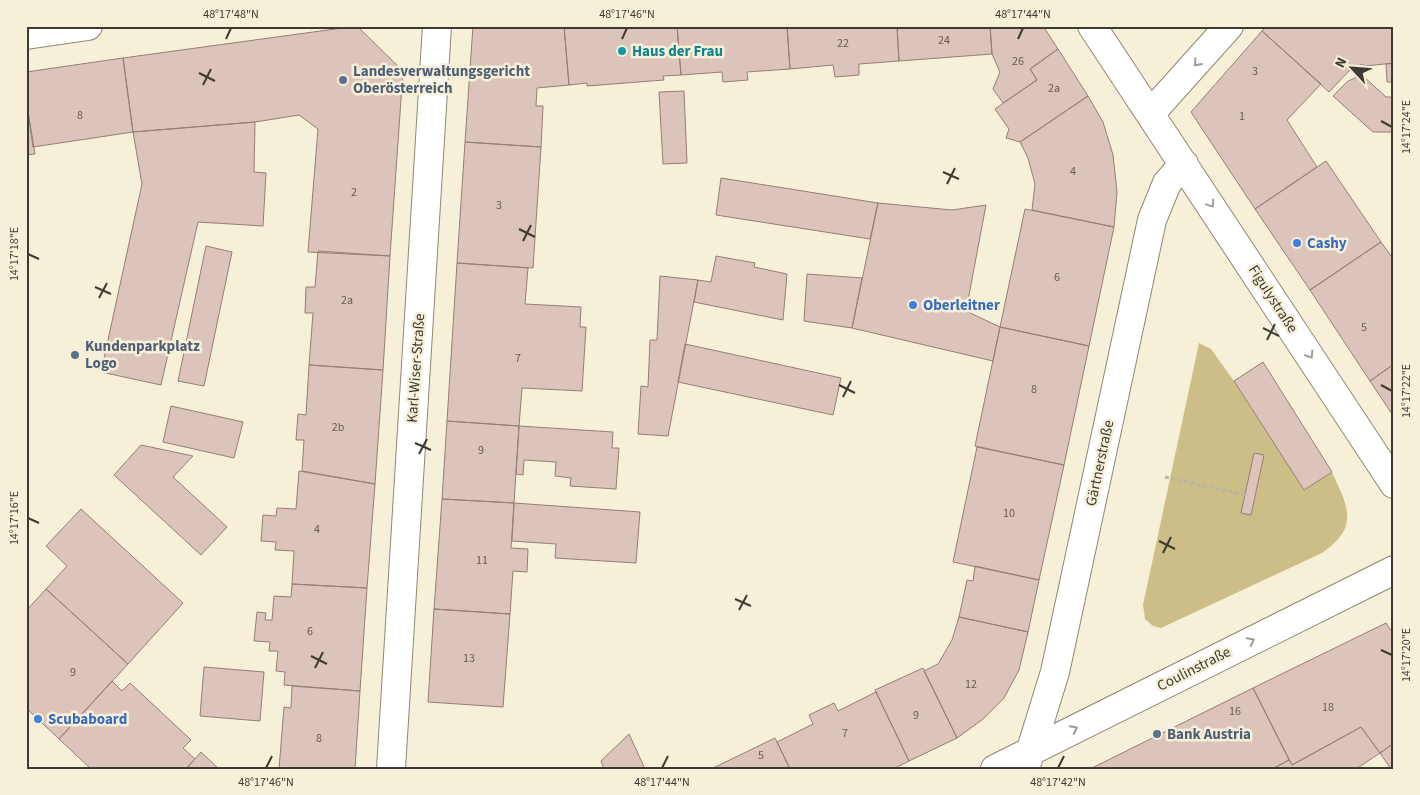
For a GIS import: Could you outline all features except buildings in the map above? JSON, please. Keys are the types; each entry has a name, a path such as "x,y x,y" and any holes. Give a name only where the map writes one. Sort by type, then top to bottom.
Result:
{"street":[{"path":"26,35 88,26"},
{"name":"Karl-Wiser-Straße","path":"391,769 437,26"},
{"path":"1092,26 1152,113 1229,26"},
{"name":"Figulystraße","path":"1152,113 1394,484"},
{"name":"Gärtnerstraße","path":"1028,760 1055,672 1152,220 1167,183 1184,164"},
{"name":"Coulinstraße","path":"995,769 1028,760 1394,570"}],"path":[{"path":"1165,477 1245,495"}],"shaded area":[{"path":"1199,343 1211,349 1234,381 1304,490 1332,472 1346,506 1346,525 1342,534 1322,553 1161,628 1153,626 1145,619 1143,605"}],"place":[{"name":"Haus der Frau","path":"622,51"},
{"name":"Landesverwaltungsgericht Oberösterreich","path":"343,80"},
{"name":"Cashy","path":"1297,243"},
{"name":"Oberleitner","path":"913,305"},
{"name":"Kundenparkplatz Logo","path":"75,355"},
{"name":"Scubaboard","path":"38,719"},
{"name":"Bank Austria","path":"1157,734"}]}
